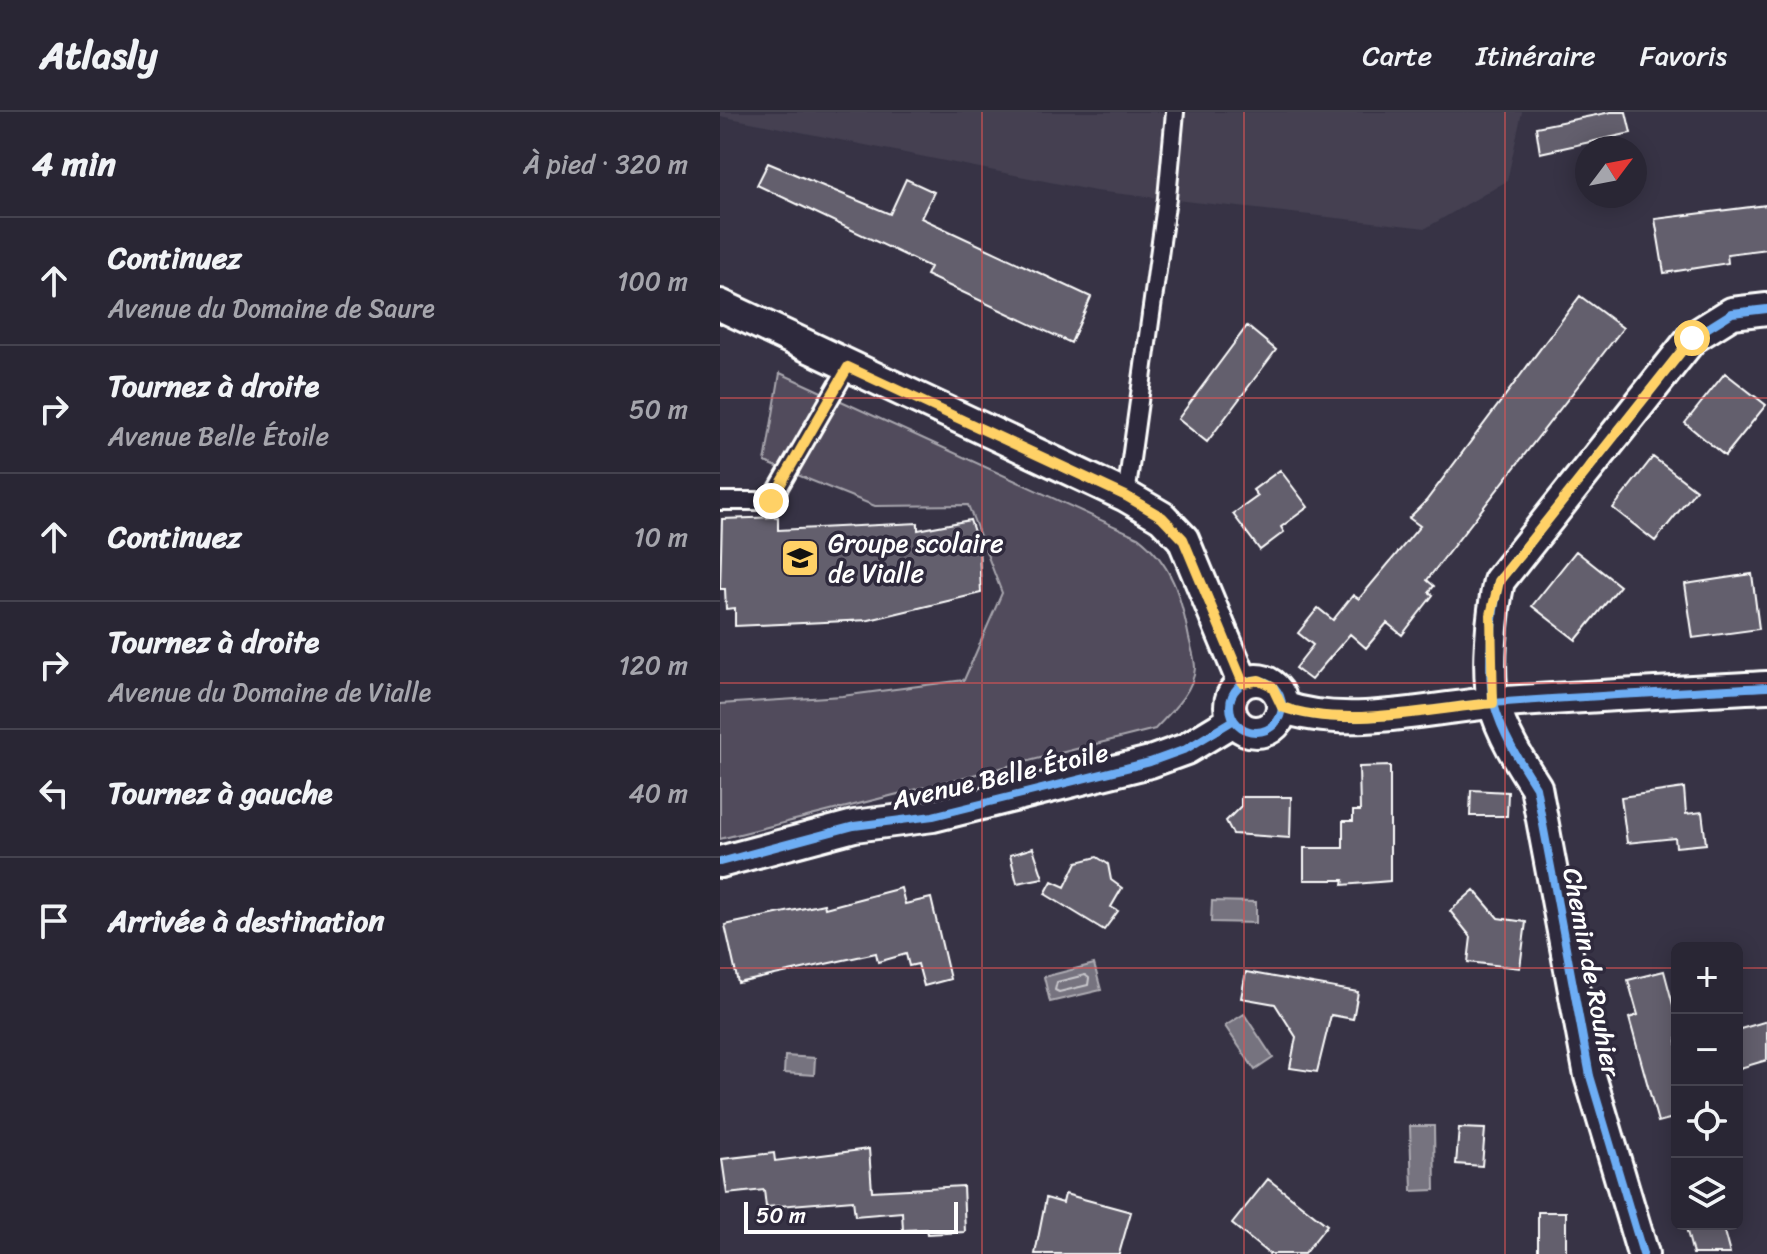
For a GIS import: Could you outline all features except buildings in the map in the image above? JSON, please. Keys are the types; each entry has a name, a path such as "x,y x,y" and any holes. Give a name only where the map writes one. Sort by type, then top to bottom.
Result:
{"street":[{"path":"720,305 1126,496 1162,517 1183,539 1243,683"},
{"path":"1493,703 1491,615 1499,581 1692,338 1732,313 1767,309"},
{"path":"1259,680 1272,686 1282,707 1276,722 1263,731 1247,730 1234,720 1231,700 1243,683 1259,680"},
{"path":"1282,707 1316,716 1347,717 1493,703 1767,687"},
{"name":"Chemin de Rouhier","path":"1493,703 1514,751 1536,787 1590,1076 1643,1254"},
{"name":"Avenue Belle Étoile","path":"720,862 854,826 933,816 1150,762 1195,745 1234,720"}],"lane":[{"path":"1126,496 1167,198 1175,112"},
{"path":"720,501 771,501 848,367"}],"shaded area":[{"path":"720,112 1522,112 1507,181 1426,228 1095,191 720,116"},
{"path":"780,373 1138,537 1150,547 1173,582 1194,657 1194,677 1174,709 1155,729 720,839 720,704 842,696 964,680 1002,593 968,505 875,506 765,462"}],"water":[{"path":"1212,901 1256,902 1256,923 1211,922"},
{"path":"1094,964 1101,990 1050,1002 1044,977"},
{"path":"1244,1014 1273,1058 1255,1070 1225,1026"},
{"path":"785,1056 815,1058 814,1075 784,1073"},
{"path":"1410,1126 1434,1126 1435,1190 1412,1191"}],"cycle path":[{"path":"1643,1254 1590,1076 1536,787 1507,737 1494,704 1490,660 1494,609 1499,581 1692,338 1732,313 1767,309"},
{"path":"1256,680 1274,688 1282,706 1274,724 1256,732 1238,724 1230,706 1238,688 1256,680"},
{"path":"1282,707 1333,717 1387,716 1493,703 1767,687"},
{"path":"720,862 854,826 933,816 1150,762 1186,749 1234,720"}],"place":[{"name":"Groupe scolaire de Vialle","path":"800,558"}],"route":[{"path":"771,501 848,367 1126,496 1162,517 1183,539 1243,683 1266,682 1277,692 1282,707 1316,716 1347,717 1493,703 1491,615 1499,581 1692,338"}]}
